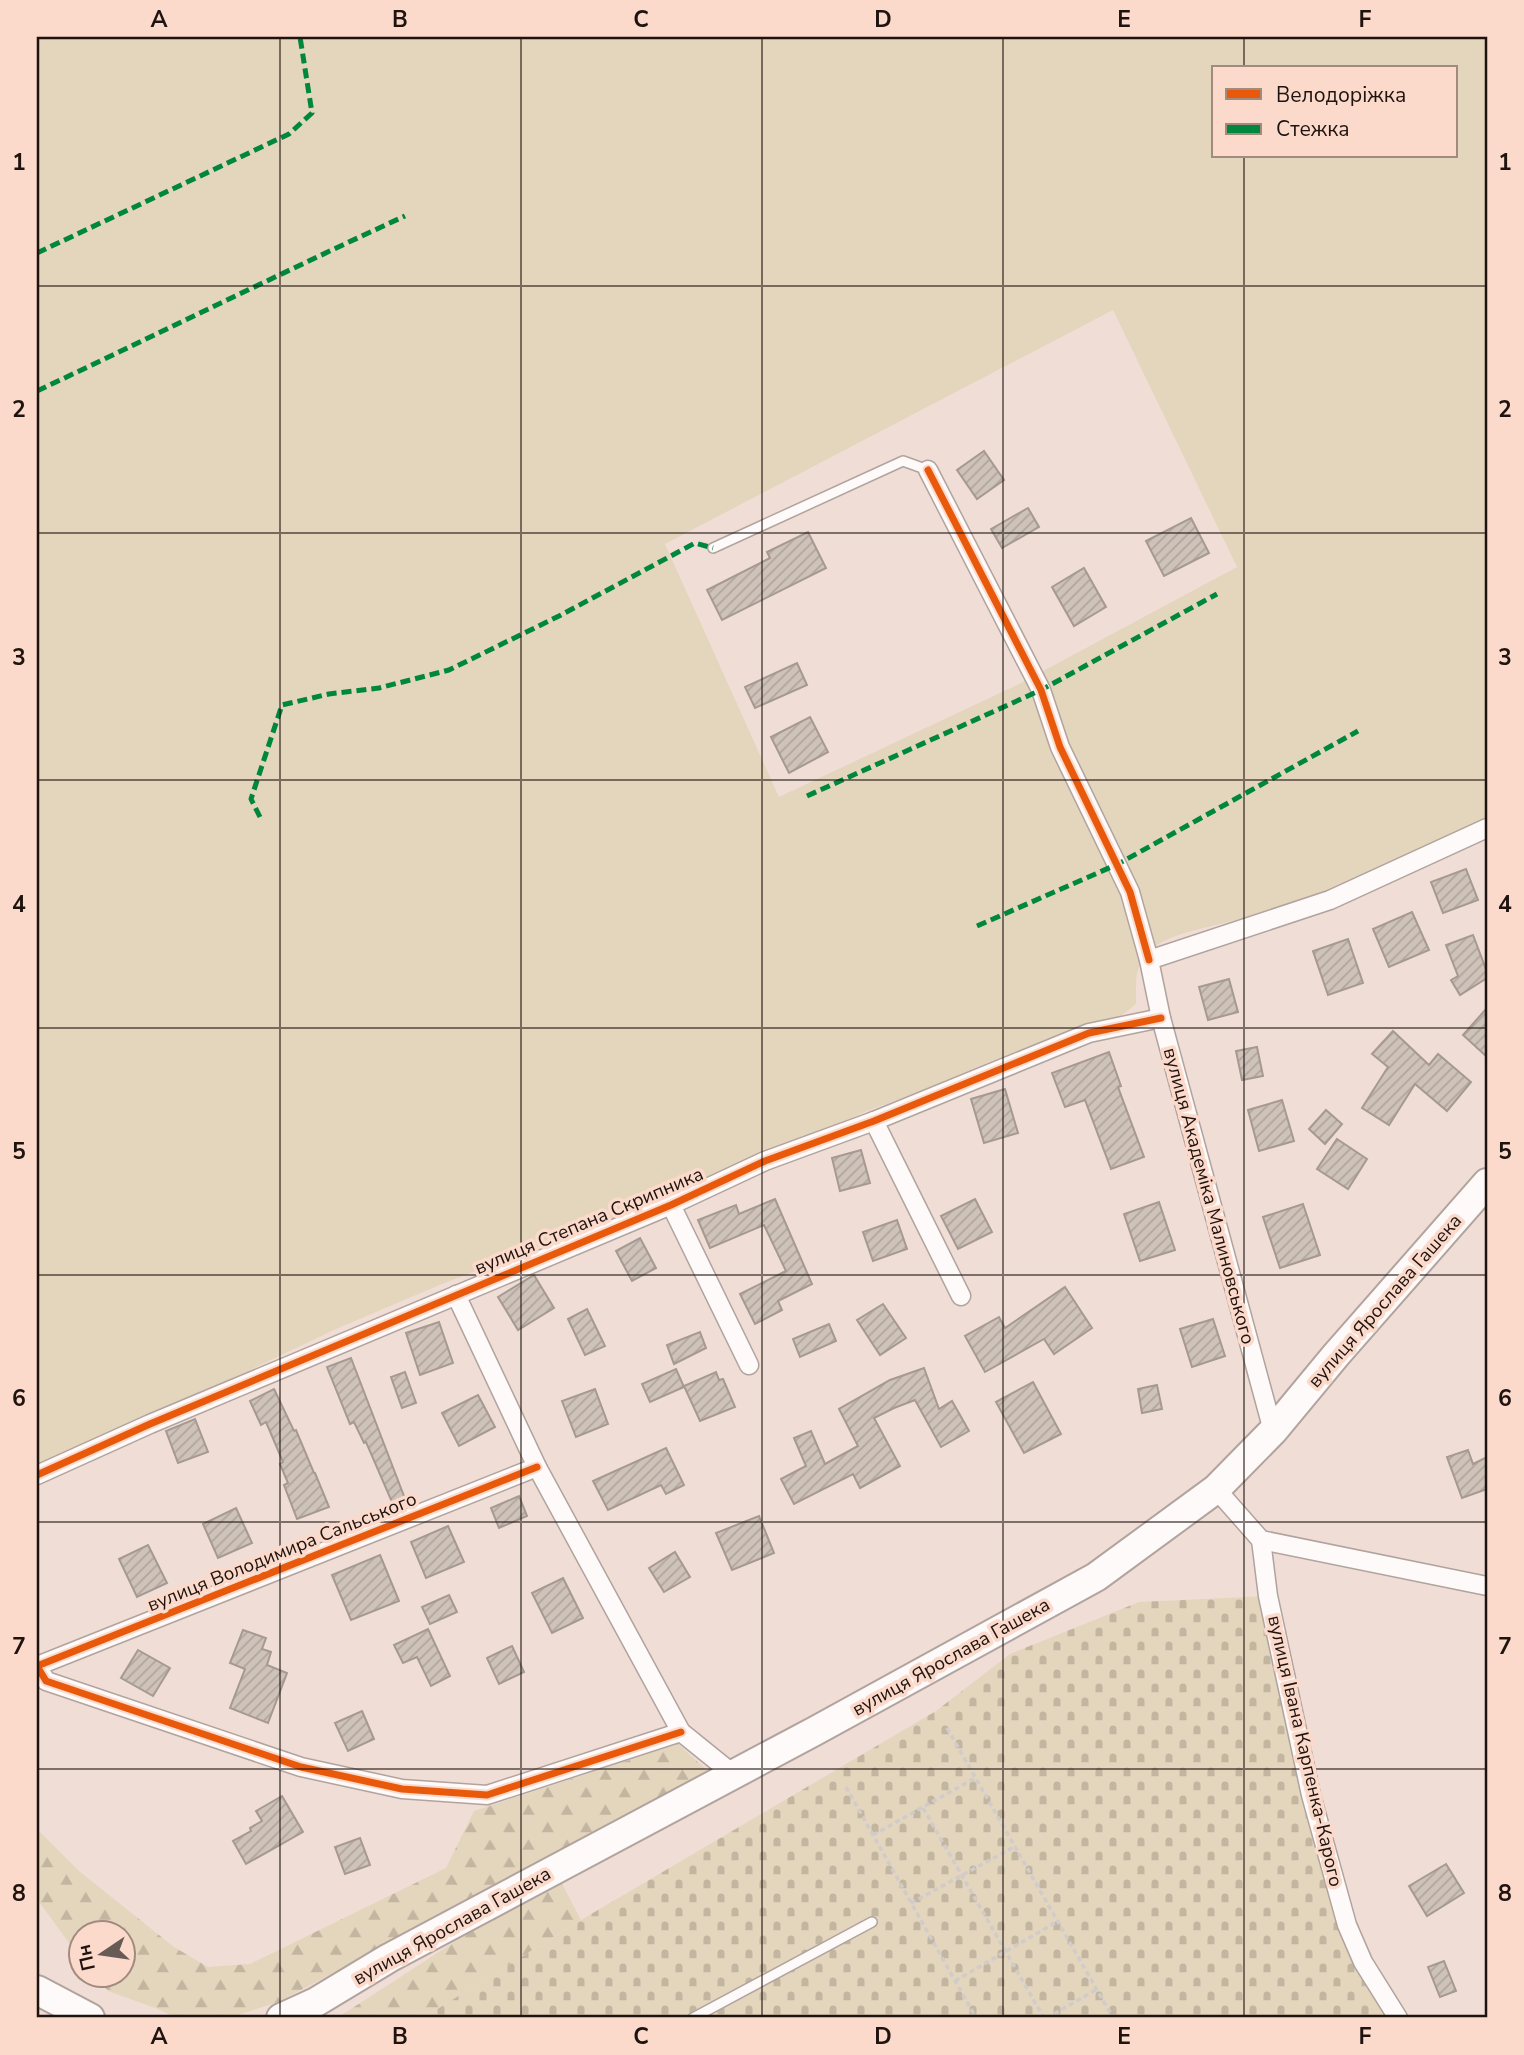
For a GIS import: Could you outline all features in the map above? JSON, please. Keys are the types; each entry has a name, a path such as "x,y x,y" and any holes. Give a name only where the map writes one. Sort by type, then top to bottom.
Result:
{"main road":[{"name":"вулиця Ярослава Гашека","path":"281,2018 306,2010 389,1958 1096,1577 1216,1489 1273,1432 1336,1355 1487,1184"},
{"path":"37,1990 90,2018"},
{"path":"37,1997 52,2018"}],"street":[{"name":"вулиця Академіка Малиновського","path":"928,470 1041,690 1060,747 1130,892 1149,960 1161,1018 1273,1432"},
{"path":"1149,960 1329,901 1487,828"},
{"name":"вулиця Степана Скрипника","path":"37,1475 671,1205 765,1161 874,1121 1089,1033 1161,1018"},
{"path":"874,1121 961,1296"},
{"name":"вулиця Степана Скрипника","path":"671,1205 750,1365"},
{"name":"вулиця Степана Скрипника","path":"456,1295 537,1467"},
{"path":"537,1467 681,1732 733,1774"},
{"name":"вулиця Володимира Сальського","path":"37,1667 537,1467"},
{"path":"1216,1489 1261,1540 1487,1586"},
{"name":"вулиця Івана Карпенка-Карого","path":"1261,1540 1268,1596 1311,1795 1347,1925 1363,1962 1398,2018"},
{"path":"37,1667 46,1681 289,1763 402,1789 487,1795 681,1732"}],"lane":[{"path":"713,548 903,461 928,470"},
{"path":"693,2018 872,1922"}],"path":[{"path":"947,1728 1114,2018"},
{"path":"873,1835 975,1778"},
{"path":"846,1787 976,2018"},
{"path":"923,1808 1045,2018 1097,1989"},
{"path":"911,1903 1015,1847"},
{"path":"955,1981 1058,1921"}],"green space":[{"path":"37,37 1487,37 1487,817 1359,882 1163,942 1147,953 1140,964 1136,1004 1115,1021 872,1109 631,1212 442,1284 336,1329 37,1471","holes":["1113,310 1237,567 1017,685 779,797 665,544"]},
{"path":"1268,1596 1347,1925 1398,2018 423,2018 581,1920 936,1711 1010,1654 1139,1602"},
{"path":"678,1744 711,1774 278,2002 229,2018 176,2018 108,1991 105,1988 136,1988 136,1918 66,1918 66,1939 37,1899 37,1829 79,1871 174,1947 208,1967 250,1964 446,1868 474,1811"},
{"path":"560,1880 581,1920 423,2018 337,2018 479,1926"}],"building":[{"path":"984,451 1004,480 977,499 957,470"},
{"path":"1028,508 1039,527 1002,548 991,529"},
{"path":"1191,518 1209,553 1164,576 1146,541"},
{"path":"808,532 826,568 722,620 707,590 770,558 767,552"},
{"path":"1084,568 1106,607 1074,626 1052,587"},
{"path":"797,663 807,685 755,708 745,687"},
{"path":"810,717 828,752 789,773 771,737"},
{"path":"1466,869 1478,900 1443,913 1431,882"},
{"path":"1412,912 1429,950 1389,967 1373,929"},
{"path":"1473,935 1487,978 1460,995 1451,980 1458,976 1446,945"},
{"path":"1348,939 1363,983 1328,995 1313,951"},
{"path":"1229,979 1238,1012 1208,1020 1199,987"},
{"path":"1487,1008 1487,1057 1463,1035"},
{"path":"1393,1031 1429,1065 1438,1054 1471,1082 1447,1111 1415,1084 1389,1125 1362,1108 1388,1067 1372,1054"},
{"path":"1257,1047 1263,1076 1242,1080 1236,1051"},
{"path":"1109,1052 1121,1086 1118,1087 1144,1157 1111,1169 1085,1100 1065,1107 1052,1073"},
{"path":"1005,1089 1018,1133 984,1143 971,1099"},
{"path":"1282,1100 1294,1141 1259,1151 1248,1110"},
{"path":"1326,1110 1342,1124 1325,1144 1309,1129"},
{"path":"1337,1139 1367,1159 1348,1189 1317,1169"},
{"path":"861,1150 870,1183 840,1191 832,1158"},
{"path":"775,1199 812,1284 778,1301 782,1310 755,1324 740,1294 786,1271 764,1225 710,1248 698,1220 736,1205 739,1214"},
{"path":"975,1199 992,1232 958,1249 941,1216"},
{"path":"1159,1202 1175,1250 1140,1261 1124,1214"},
{"path":"1303,1204 1320,1255 1280,1268 1263,1217"},
{"path":"897,1220 907,1249 873,1261 863,1232"},
{"path":"640,1238 656,1268 632,1281 616,1251"},
{"path":"534,1275 554,1308 518,1330 498,1297"},
{"path":"1065,1287 1092,1328 1054,1354 1044,1339 985,1372 965,1336 999,1317 1005,1328"},
{"path":"883,1304 906,1338 880,1355 857,1320"},
{"path":"587,1309 605,1346 585,1355 568,1319"},
{"path":"1213,1319 1225,1356 1192,1367 1180,1329"},
{"path":"439,1322 453,1363 420,1375 406,1333"},
{"path":"829,1324 836,1341 800,1357 793,1339"},
{"path":"700,1332 706,1348 674,1364 667,1345"},
{"path":"351,1358 407,1504 395,1509 366,1442 364,1443 354,1422 350,1424 327,1367"},
{"path":"924,1368 939,1409 952,1401 969,1431 941,1447 915,1400 894,1408 874,1418 900,1466 860,1488 853,1474 794,1504 781,1479 806,1466 794,1438 811,1431 825,1464 858,1446 839,1409 890,1380"},
{"path":"676,1369 684,1387 650,1402 642,1384"},
{"path":"405,1372 416,1403 402,1408 391,1377"},
{"path":"716,1372 719,1380 723,1379 735,1407 700,1421 684,1386"},
{"path":"1033,1382 1061,1434 1024,1453 996,1402"},
{"path":"1157,1385 1162,1409 1142,1413 1138,1389"},
{"path":"274,1389 294,1431 296,1430 329,1507 297,1519 284,1485 288,1483 280,1464 283,1462 266,1422 261,1425 250,1401"},
{"path":"595,1389 608,1424 576,1437 562,1401"},
{"path":"478,1395 495,1427 459,1446 442,1413"},
{"path":"195,1419 208,1452 178,1463 166,1431"},
{"path":"666,1448 684,1485 666,1494 661,1485 608,1510 593,1481"},
{"path":"1468,1450 1473,1464 1487,1457 1487,1489 1462,1498 1447,1457"},
{"path":"519,1496 527,1516 499,1528 491,1508"},
{"path":"236,1508 252,1543 218,1558 203,1524"},
{"path":"759,1516 774,1553 732,1570 716,1533"},
{"path":"448,1526 464,1562 426,1578 411,1542"},
{"path":"148,1545 167,1583 137,1597 119,1559"},
{"path":"675,1552 690,1577 664,1592 649,1568"},
{"path":"380,1555 399,1601 351,1620 332,1575"},
{"path":"563,1578 583,1618 552,1633 532,1593"},
{"path":"449,1595 457,1612 430,1624 422,1607"},
{"path":"428,1629 450,1676 431,1686 417,1657 403,1663 394,1645"},
{"path":"243,1630 266,1638 262,1649 271,1652 267,1665 287,1673 268,1723 230,1708 245,1669 230,1663"},
{"path":"512,1646 524,1672 499,1684 487,1658"},
{"path":"138,1650 170,1668 153,1696 121,1678"},
{"path":"362,1711 374,1739 348,1751 335,1723"},
{"path":"282,1796 303,1832 246,1864 233,1841 262,1821 256,1811"},
{"path":"360,1838 370,1865 345,1874 335,1847"},
{"path":"1446,1864 1464,1893 1427,1916 1409,1886"},
{"path":"1444,1961 1456,1991 1440,1997 1428,1967"}],"marked path":[{"path":"37,253 289,134 312,113 300,37"},
{"path":"37,391 405,216"},
{"path":"260,817 251,799 282,705 329,694 379,688 449,670 559,616 695,543 713,548"},
{"path":"807,796 1041,690 1217,594"},
{"path":"977,926 1118,864 1358,731"}],"cycle path":[{"path":"928,470 1041,690 1060,747 1130,892 1149,960"},
{"path":"37,1475 150,1424 671,1205 765,1161 874,1121 1089,1033 1161,1018"},
{"path":"537,1467 37,1666 46,1681 301,1767 402,1789 487,1795 681,1732"}]}
